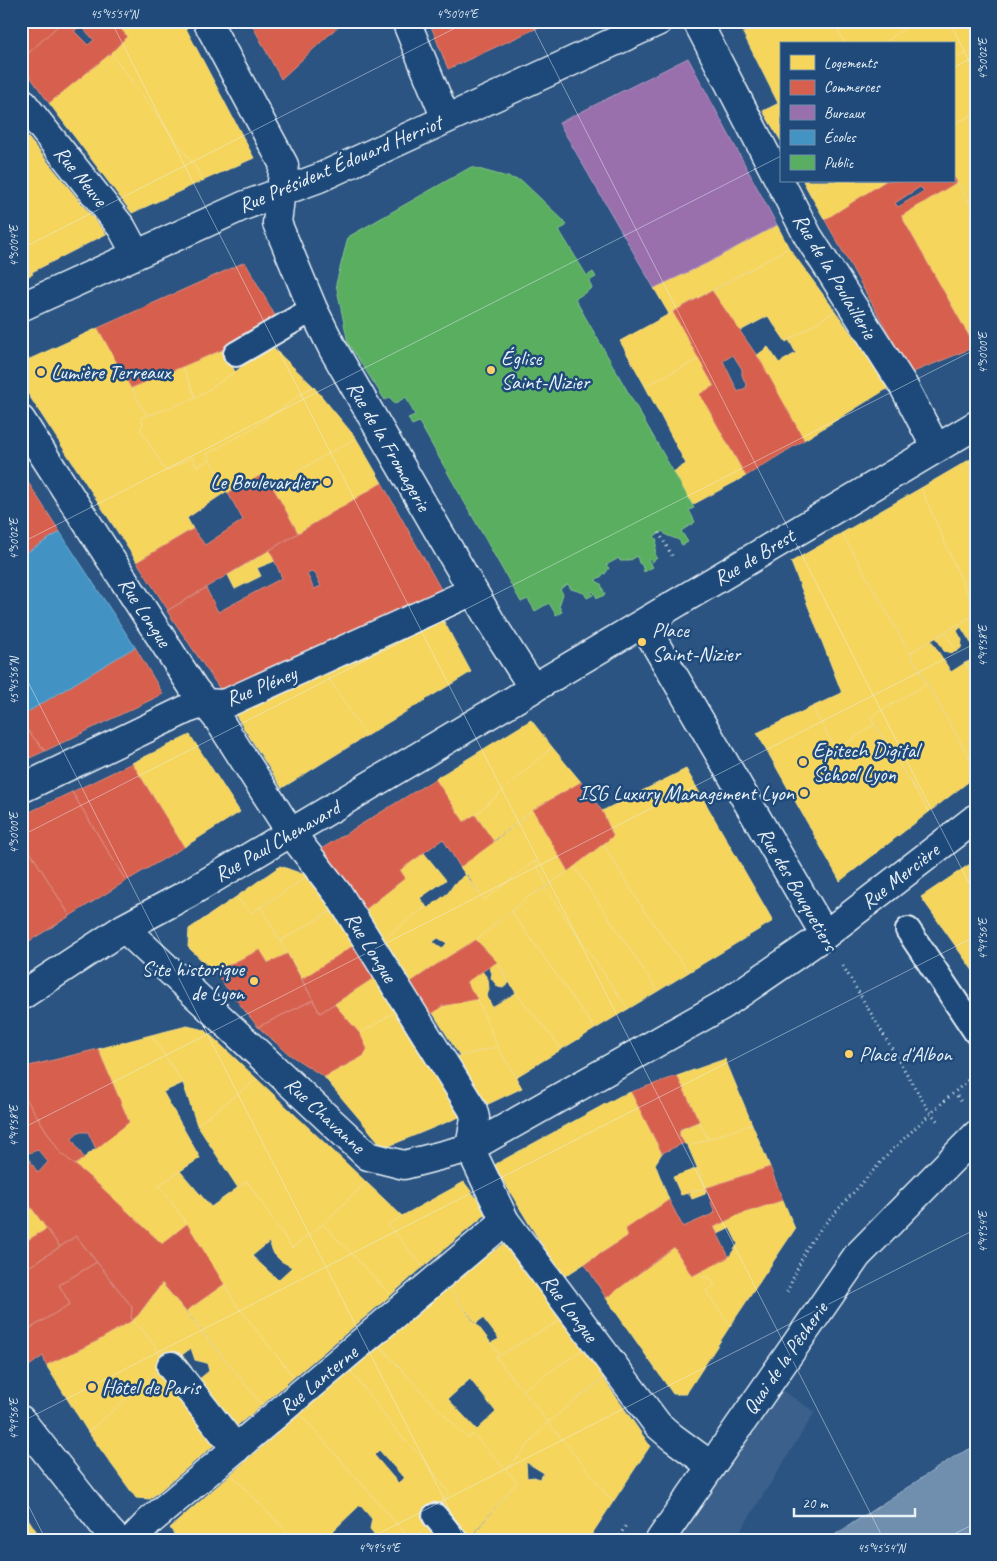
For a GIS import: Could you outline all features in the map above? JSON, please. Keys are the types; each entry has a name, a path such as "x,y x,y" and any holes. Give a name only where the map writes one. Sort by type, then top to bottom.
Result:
{"street":[{"name":"Rue de la Fromagerie","path":"207,21 284,166 277,223 313,309 333,349 506,647 533,688"},
{"path":"406,21 446,119"},
{"name":"Rue Président Édouard Herriot","path":"21,307 243,206 318,178 660,21"},
{"name":"Rue de la Poulaillerie","path":"697,21 780,182"},
{"name":"Rue Neuve","path":"21,101 122,228 136,254"},
{"name":"Rue de la Poulaillerie","path":"780,182 808,236 902,385 936,448"},
{"name":"Rue Longue","path":"21,420 194,689 218,719 291,833 339,895 473,1110 475,1118 470,1148 505,1221 658,1425 710,1465"},
{"name":"Rue de Brest","path":"533,688 976,425"},
{"name":"Rue Pléney","path":"21,789 187,709 205,703 222,704 229,702 473,590"},
{"name":"Rue des Bouquetiers","path":"643,623 825,935"},
{"name":"Rue Paul Chenavard","path":"21,996 124,928 189,894 533,688"},
{"name":"Rue Mercière","path":"825,935 976,818"},
{"name":"Rue Chavanne","path":"124,928 368,1156 404,1164 470,1148 723,1005 825,935"},
{"name":"Quai de la Pêcherie","path":"660,1540 710,1465 857,1256 968,1142"},
{"name":"Rue Lanterne","path":"132,1540 150,1522 505,1221"},
{"path":"171,1366 236,1449"},
{"path":"21,1420 117,1540"}],"lane":[{"path":"236,354 313,309"},
{"path":"908,930 976,1032"},
{"path":"435,1516 454,1540"}],"path":[{"path":"659,533 674,559"},
{"name":"Rue des Bouquetiers","path":"825,935 927,1108 968,1142"},
{"path":"954,1092 976,1073"}],"shaded area":[{"path":"765,1379 815,1412 735,1540 661,1540"},
{"path":"976,1446 976,1540 829,1540 957,1455"}],"building: Logements":[{"path":"113,21 182,21 254,158 202,181 196,168 111,53 127,36"},
{"path":"769,21 833,21 844,42 780,42 780,102 778,103 743,33"},
{"path":"833,21 915,21 886,42 844,42"},
{"path":"915,21 975,21 976,47 954,59 954,42 886,42"},
{"path":"976,47 976,116 975,114 954,124 954,59"},
{"path":"111,53 196,168 202,181 132,213 49,103"},
{"path":"780,102 780,139 763,111"},
{"path":"975,114 976,116 976,214 954,178 954,124"},
{"path":"21,129 106,234 32,272 21,256"},
{"path":"804,182 827,182 810,194"},
{"path":"827,182 884,182 825,220 810,194"},
{"path":"957,182 976,214 975,347 901,216"},
{"path":"777,225 789,248 669,314 654,288 707,263"},
{"path":"789,248 835,311 786,342 768,316 740,331 712,291"},
{"path":"21,256 33,274 21,279"},
{"path":"835,311 890,387 804,440 756,356 768,347 779,363 796,353 789,340"},
{"path":"673,312 699,359 645,386 620,341"},
{"path":"98,328 147,416 141,418 143,424 140,429 166,471 192,457 197,467 210,459 227,491 187,518 193,529 137,562 21,383 21,363"},
{"path":"270,345 313,386 255,427 207,454 210,459 197,467 192,457 166,471 140,429 143,424 141,418 196,398 235,372"},
{"path":"224,349 235,372 196,398 182,366"},
{"path":"699,359 714,386 700,394 746,476 692,505 673,472 686,464 645,386"},
{"path":"182,366 196,398 147,416 131,388"},
{"path":"313,386 356,438 270,487 262,475 228,493 207,454 255,427"},
{"path":"356,438 382,483 298,533 272,486"},
{"path":"976,456 976,477 969,460"},
{"path":"969,460 976,477 976,614 921,488"},
{"path":"921,488 976,614 910,653 842,533"},
{"path":"842,533 927,684 870,717 875,724 836,750 812,707 842,693 791,562"},
{"path":"270,550 275,561 257,568 261,576 235,589 228,575"},
{"path":"976,614 976,651 961,627 957,631 962,640 961,648 957,651 945,632"},
{"path":"441,616 471,672 366,736 324,671"},
{"path":"945,632 957,651 952,653 944,651 936,637"},
{"path":"931,640 951,672 965,663 976,681 976,769 910,653"},
{"path":"976,658 976,681 965,663"},
{"path":"324,671 366,736 282,788 235,714"},
{"path":"927,684 976,769 976,776 929,812 870,717"},
{"path":"812,707 836,750 875,724 929,812 840,881 757,733"},
{"path":"531,720 552,747 475,815 464,822 435,779"},
{"path":"190,735 240,812 184,847 132,763"},
{"path":"552,747 581,782 533,810 494,842 475,815"},
{"path":"686,769 773,921 689,972 645,912 603,844 613,836 602,811"},
{"path":"533,810 568,871 547,886 535,861 484,900 460,867"},
{"path":"603,844 645,912 689,972 658,991 574,866"},
{"path":"424,853 446,880 420,898 426,906 380,942 361,913 405,878 400,870"},
{"path":"976,860 976,975 921,897"},
{"path":"535,861 547,886 530,896 476,940 408,984 380,942 426,906 427,909 448,893 454,884 467,874 484,900","holes":["438,938 447,943 442,949 433,942"]},
{"path":"280,866 308,876 251,913 236,897"},
{"path":"574,866 658,991 628,1009 545,888"},
{"path":"308,876 333,910 280,941 261,907"},
{"path":"545,888 628,1009 595,1029 511,911 530,896"},
{"path":"236,897 251,913 261,907 287,954 268,963 260,950 214,972 188,947 189,929"},
{"path":"337,908 359,942 302,979 280,941"},
{"path":"511,911 595,1029 562,1049 516,993 497,962 476,940"},
{"path":"497,962 509,983 503,988 498,987 491,978 492,973 489,967"},
{"path":"482,971 488,979 489,989 487,996 492,1007 516,993 562,1049 516,1077 498,1047 477,999 466,982"},
{"path":"378,975 399,1009 360,1034 334,1004"},
{"path":"477,999 498,1047 460,1056 433,1013 442,1006"},
{"path":"399,1009 464,1115 384,1148 324,1077 363,1056 367,1049 360,1034"},
{"path":"187,1026 205,1030 257,1079 197,1125 183,1083 151,1035"},
{"path":"151,1035 183,1083 163,1092 200,1158 159,1185 187,1224 162,1244 75,1165 129,1122 98,1049"},
{"path":"498,1047 522,1088 484,1106 454,1057"},
{"path":"725,1059 752,1124 708,1139 677,1076"},
{"path":"257,1079 366,1182 323,1224 292,1248 247,1181 238,1188 197,1125"},
{"path":"631,1092 662,1153 655,1164 669,1200 626,1229 628,1236 562,1278 495,1167 496,1164 620,1096"},
{"path":"699,1121 708,1139 688,1146 680,1135 680,1130"},
{"path":"752,1124 770,1167 706,1188 688,1146"},
{"path":"698,1168 706,1188 681,1195 673,1177"},
{"path":"180,1171 211,1207 247,1181 292,1248 323,1224 391,1295 294,1377 238,1307 187,1224 159,1185","holes":["269,1242 274,1254 281,1261 292,1267 278,1280 252,1256"]},
{"path":"366,1182 402,1216 388,1225 423,1267 391,1295 323,1224"},
{"path":"464,1182 486,1211 486,1214 423,1267 388,1225"},
{"path":"706,1188 705,1194 692,1199 689,1192"},
{"path":"21,1193 47,1229 21,1244"},
{"path":"783,1200 795,1229 730,1326 706,1291 715,1285 710,1278 702,1277 699,1272 729,1257 738,1244 730,1228 718,1234 714,1227 740,1214"},
{"path":"505,1243 561,1320 500,1355 491,1343 499,1339 483,1318 475,1324 447,1285"},
{"path":"674,1247 692,1276 699,1272 702,1277 710,1278 715,1285 706,1291 730,1326 686,1394 673,1394 606,1298"},
{"path":"162,1283 262,1405 228,1433 192,1385 209,1371 207,1363 195,1360 191,1348 182,1355 192,1368 183,1375 167,1364 143,1330 131,1321 138,1315"},
{"path":"224,1284 238,1307 294,1377 262,1405 186,1311"},
{"path":"447,1285 500,1355 496,1357 548,1422 506,1470 473,1434 468,1438 437,1408 379,1345","holes":["470,1379 496,1412 477,1430 448,1399"]},
{"path":"561,1320 584,1349 522,1390 496,1357"},
{"path":"131,1321 143,1330 167,1364 88,1432 46,1365 97,1341"},
{"path":"379,1345 437,1408 468,1438 473,1434 517,1482 468,1539 438,1505 449,1493 423,1458 398,1433 350,1370"},
{"path":"584,1349 605,1377 548,1422 522,1390"},
{"path":"162,1368 220,1440 150,1499 136,1498 88,1432"},
{"path":"350,1370 398,1433 423,1458 449,1493 424,1521 428,1525 411,1540 300,1414","holes":["379,1450 404,1478 398,1483 374,1455"]},
{"path":"603,1378 650,1446 613,1502 548,1422"},
{"path":"300,1414 411,1540 379,1540 370,1529 372,1519 360,1505 333,1531 340,1540 295,1540 231,1474"},
{"path":"548,1422 613,1502 588,1540 469,1540 517,1482 506,1470","holes":["526,1462 544,1473 540,1479 534,1477 527,1478"]},
{"path":"231,1474 295,1540 178,1540 170,1528"},
{"path":"21,1508 42,1540 21,1540"},
{"path":"428,1525 442,1540 411,1540"}],"building: Commerces":[{"path":"21,21 63,21 21,60"},
{"path":"63,21 113,21 127,36 111,53 49,103 21,64 21,60","holes":["81,26 94,40 88,45 74,31"]},
{"path":"250,21 344,21 281,79"},
{"path":"429,21 545,21 546,24 448,69"},
{"path":"954,178 957,182 901,216 975,347 911,373 825,220 884,182 954,182","holes":["920,187 924,191 898,207 895,203"]},
{"path":"245,262 278,321 224,349 131,388 98,328"},
{"path":"712,291 760,360 804,440 746,476 700,394 714,386 673,312","holes":["733,355 742,369 742,375 747,387 738,392 723,361"]},
{"path":"262,475 270,487 272,486 298,533 168,610 137,562 193,529 205,545 243,520 228,493"},
{"path":"24,476 60,532 21,556 21,477"},
{"path":"382,483 443,593 222,692 167,611 206,588 218,612 282,578 270,550","holes":["314,571 321,586 314,589 307,574"]},
{"path":"135,647 163,694 45,751 21,723 21,716"},
{"path":"21,723 45,751 21,762"},
{"path":"132,763 184,847 126,881 72,792"},
{"path":"435,779 464,822 475,815 494,842 460,867 443,839 400,870 405,878 362,912 321,849"},
{"path":"581,782 602,811 613,836 568,871 533,810"},
{"path":"72,792 126,881 70,916 21,837 21,816"},
{"path":"21,837 70,916 21,946"},
{"path":"476,940 497,962 466,982 477,999 442,1006 428,1017 408,984"},
{"path":"359,942 378,975 320,1013 302,979"},
{"path":"260,950 268,963 287,954 313,1000 258,1027 214,972"},
{"path":"313,1000 320,1013 334,1004 360,1034 367,1049 363,1056 324,1077 290,1055 258,1027"},
{"path":"98,1049 129,1122 96,1149 88,1132 78,1132 72,1139 84,1158 75,1165 60,1152 21,1091 21,1068"},
{"path":"677,1076 699,1121 680,1129 679,1135 684,1143 662,1153 631,1092"},
{"path":"21,1091 60,1152 162,1244 187,1224 224,1284 186,1311 162,1283 138,1315 131,1321 132,1307 76,1236 60,1247 21,1193 21,1147 38,1173 48,1162 38,1150 29,1153 21,1146"},
{"path":"770,1167 783,1200 740,1214 714,1227 729,1257 692,1276 674,1247 606,1298 585,1264 628,1236 626,1229 669,1200 683,1227 715,1213 706,1188"},
{"path":"47,1229 60,1247 21,1272 21,1244"},
{"path":"76,1236 97,1262 59,1285 70,1304 21,1334 21,1272"},
{"path":"97,1262 132,1307 131,1321 97,1341 46,1365 43,1356 29,1366 21,1356 21,1334 70,1304 59,1285"}],"building: Bureaux":[{"path":"688,58 777,225 707,263 654,288 559,123"}],"building: Écoles":[{"path":"60,532 135,647 21,716 21,667 23,660 21,657 21,556"}],"building: Public":[{"name":"Église Saint-Nizier","path":"471,167 522,181 564,221 566,226 559,230 587,276 593,272 596,277 589,281 592,288 575,299 694,508 689,510 695,522 681,531 688,542 682,545 679,540 666,535 663,531 654,536 657,540 655,553 657,558 652,562 650,559 648,560 653,567 644,572 637,556 631,560 628,559 628,561 620,561 619,558 606,565 609,568 605,574 603,573 602,576 595,580 601,584 605,595 597,598 593,591 591,592 593,595 587,598 584,593 571,589 568,584 560,589 563,594 559,606 562,612 556,615 549,603 535,611 528,599 521,602 419,422 412,425 408,418 415,415 406,397 394,404 390,397 385,400 348,343 336,284 348,237"}],"place":[{"name":"Église Saint-Nizier","path":"491,370"},
{"name":"Lumière Terreaux","path":"41,372"},
{"name":"Le Boulevardier","path":"327,482"},
{"name":"Place Saint-Nizier","path":"642,642"},
{"name":"Epitech Digital School Lyon","path":"803,762"},
{"name":"ISG Luxury Management Lyon","path":"804,793"},
{"name":"Site historique de Lyon","path":"254,981"},
{"name":"Place d'Albon","path":"849,1054"},
{"name":"Hôtel de Paris","path":"92,1387"}]}
